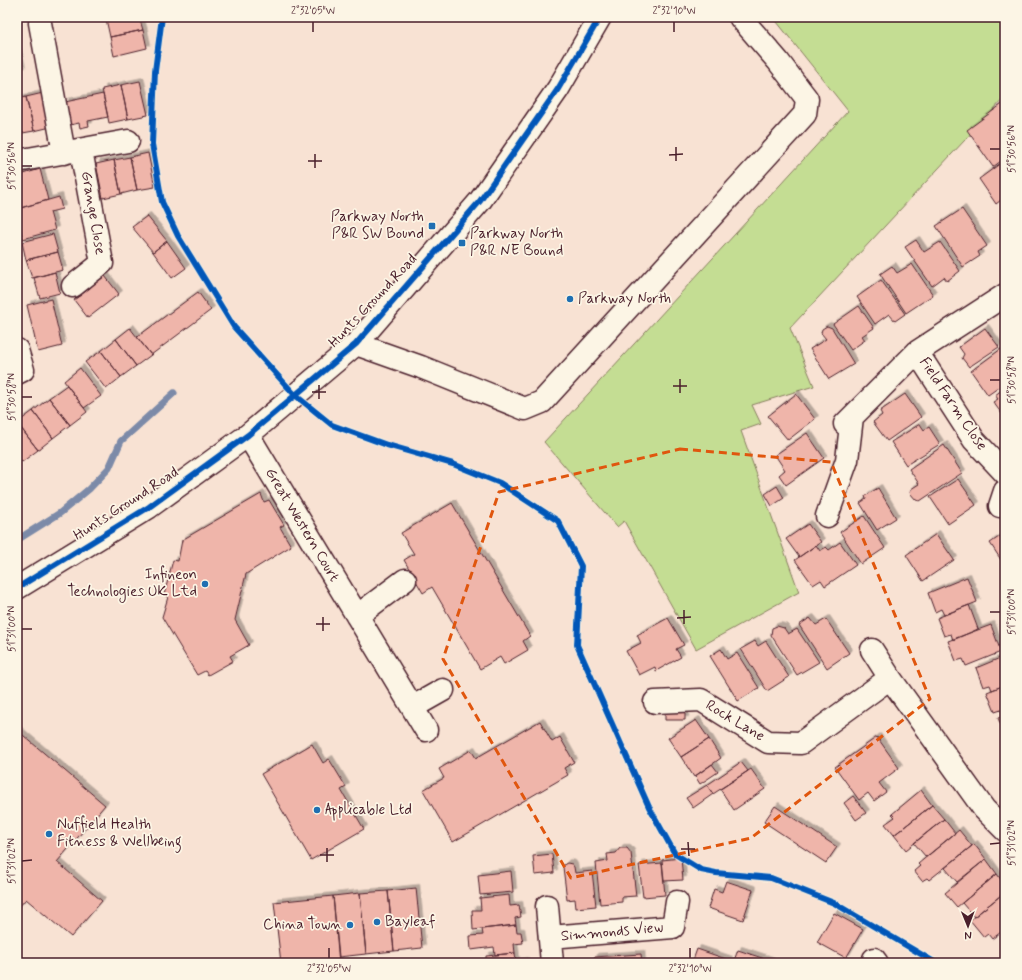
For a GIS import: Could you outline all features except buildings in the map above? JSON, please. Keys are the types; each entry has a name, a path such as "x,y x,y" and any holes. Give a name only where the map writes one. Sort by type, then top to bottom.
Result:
{"street":[{"name":"Hunts Ground Road","path":"17,588 149,507 248,435 356,344 480,200 558,89 600,17"},
{"path":"356,344 435,372 525,409 542,402 805,114 807,98 778,61 740,17"},
{"name":"Grange Close","path":"40,23 102,263 73,286"},
{"name":"Grange Close","path":"17,161 128,141"},
{"name":"Field Farm Close","path":"827,516 847,460 849,420 917,352 1005,295"},
{"path":"17,350 23,370 17,373"},
{"name":"Field Farm Close","path":"917,352 974,440 1005,473"},
{"name":"Great Western Court","path":"248,435 426,730"},
{"path":"357,616 405,580"},
{"path":"872,650 890,678 984,810 1005,830"},
{"name":"Rock Lane","path":"655,702 701,700 768,742 802,743 890,678"},
{"path":"413,707 443,690"},
{"name":"Simmonds View","path":"550,937 673,927 677,902"},
{"name":"Simmonds View","path":"547,906 552,963"}],"highlighted area":[{"path":"680,449 831,462 930,699 751,838 571,878 443,659 499,492"}],"green space":[{"path":"773,17 1005,17 1005,97 790,328 814,386 752,405 761,424 741,431 799,592 696,649 624,521 617,527 544,442 848,111"}],"waterway":[{"path":"17,540 60,513 89,489 109,468 121,441 174,393"}],"cycle path":[{"path":"162,17 155,71 152,144 162,202 178,236 234,327 295,395 332,425 387,445 453,464 500,483 558,521 581,566 577,645 649,807 675,854 701,870 716,873 771,878 834,903 936,963"},
{"path":"17,588 149,507 248,435 356,344 480,201 558,89 600,17"}],"place":[{"name":"Parkway North P&R SW Bound","path":"432,226"},
{"name":"Parkway North P&R NE Bound","path":"462,243"},
{"name":"Parkway North","path":"570,299"},
{"name":"Infineon Technologies UK Ltd","path":"205,584"},
{"name":"Applicable Ltd","path":"317,810"},
{"name":"Nuffield Health Fitness & Wellbeing","path":"49,834"},
{"name":"Bayleaf","path":"377,922"},
{"name":"China Town","path":"350,925"}]}
